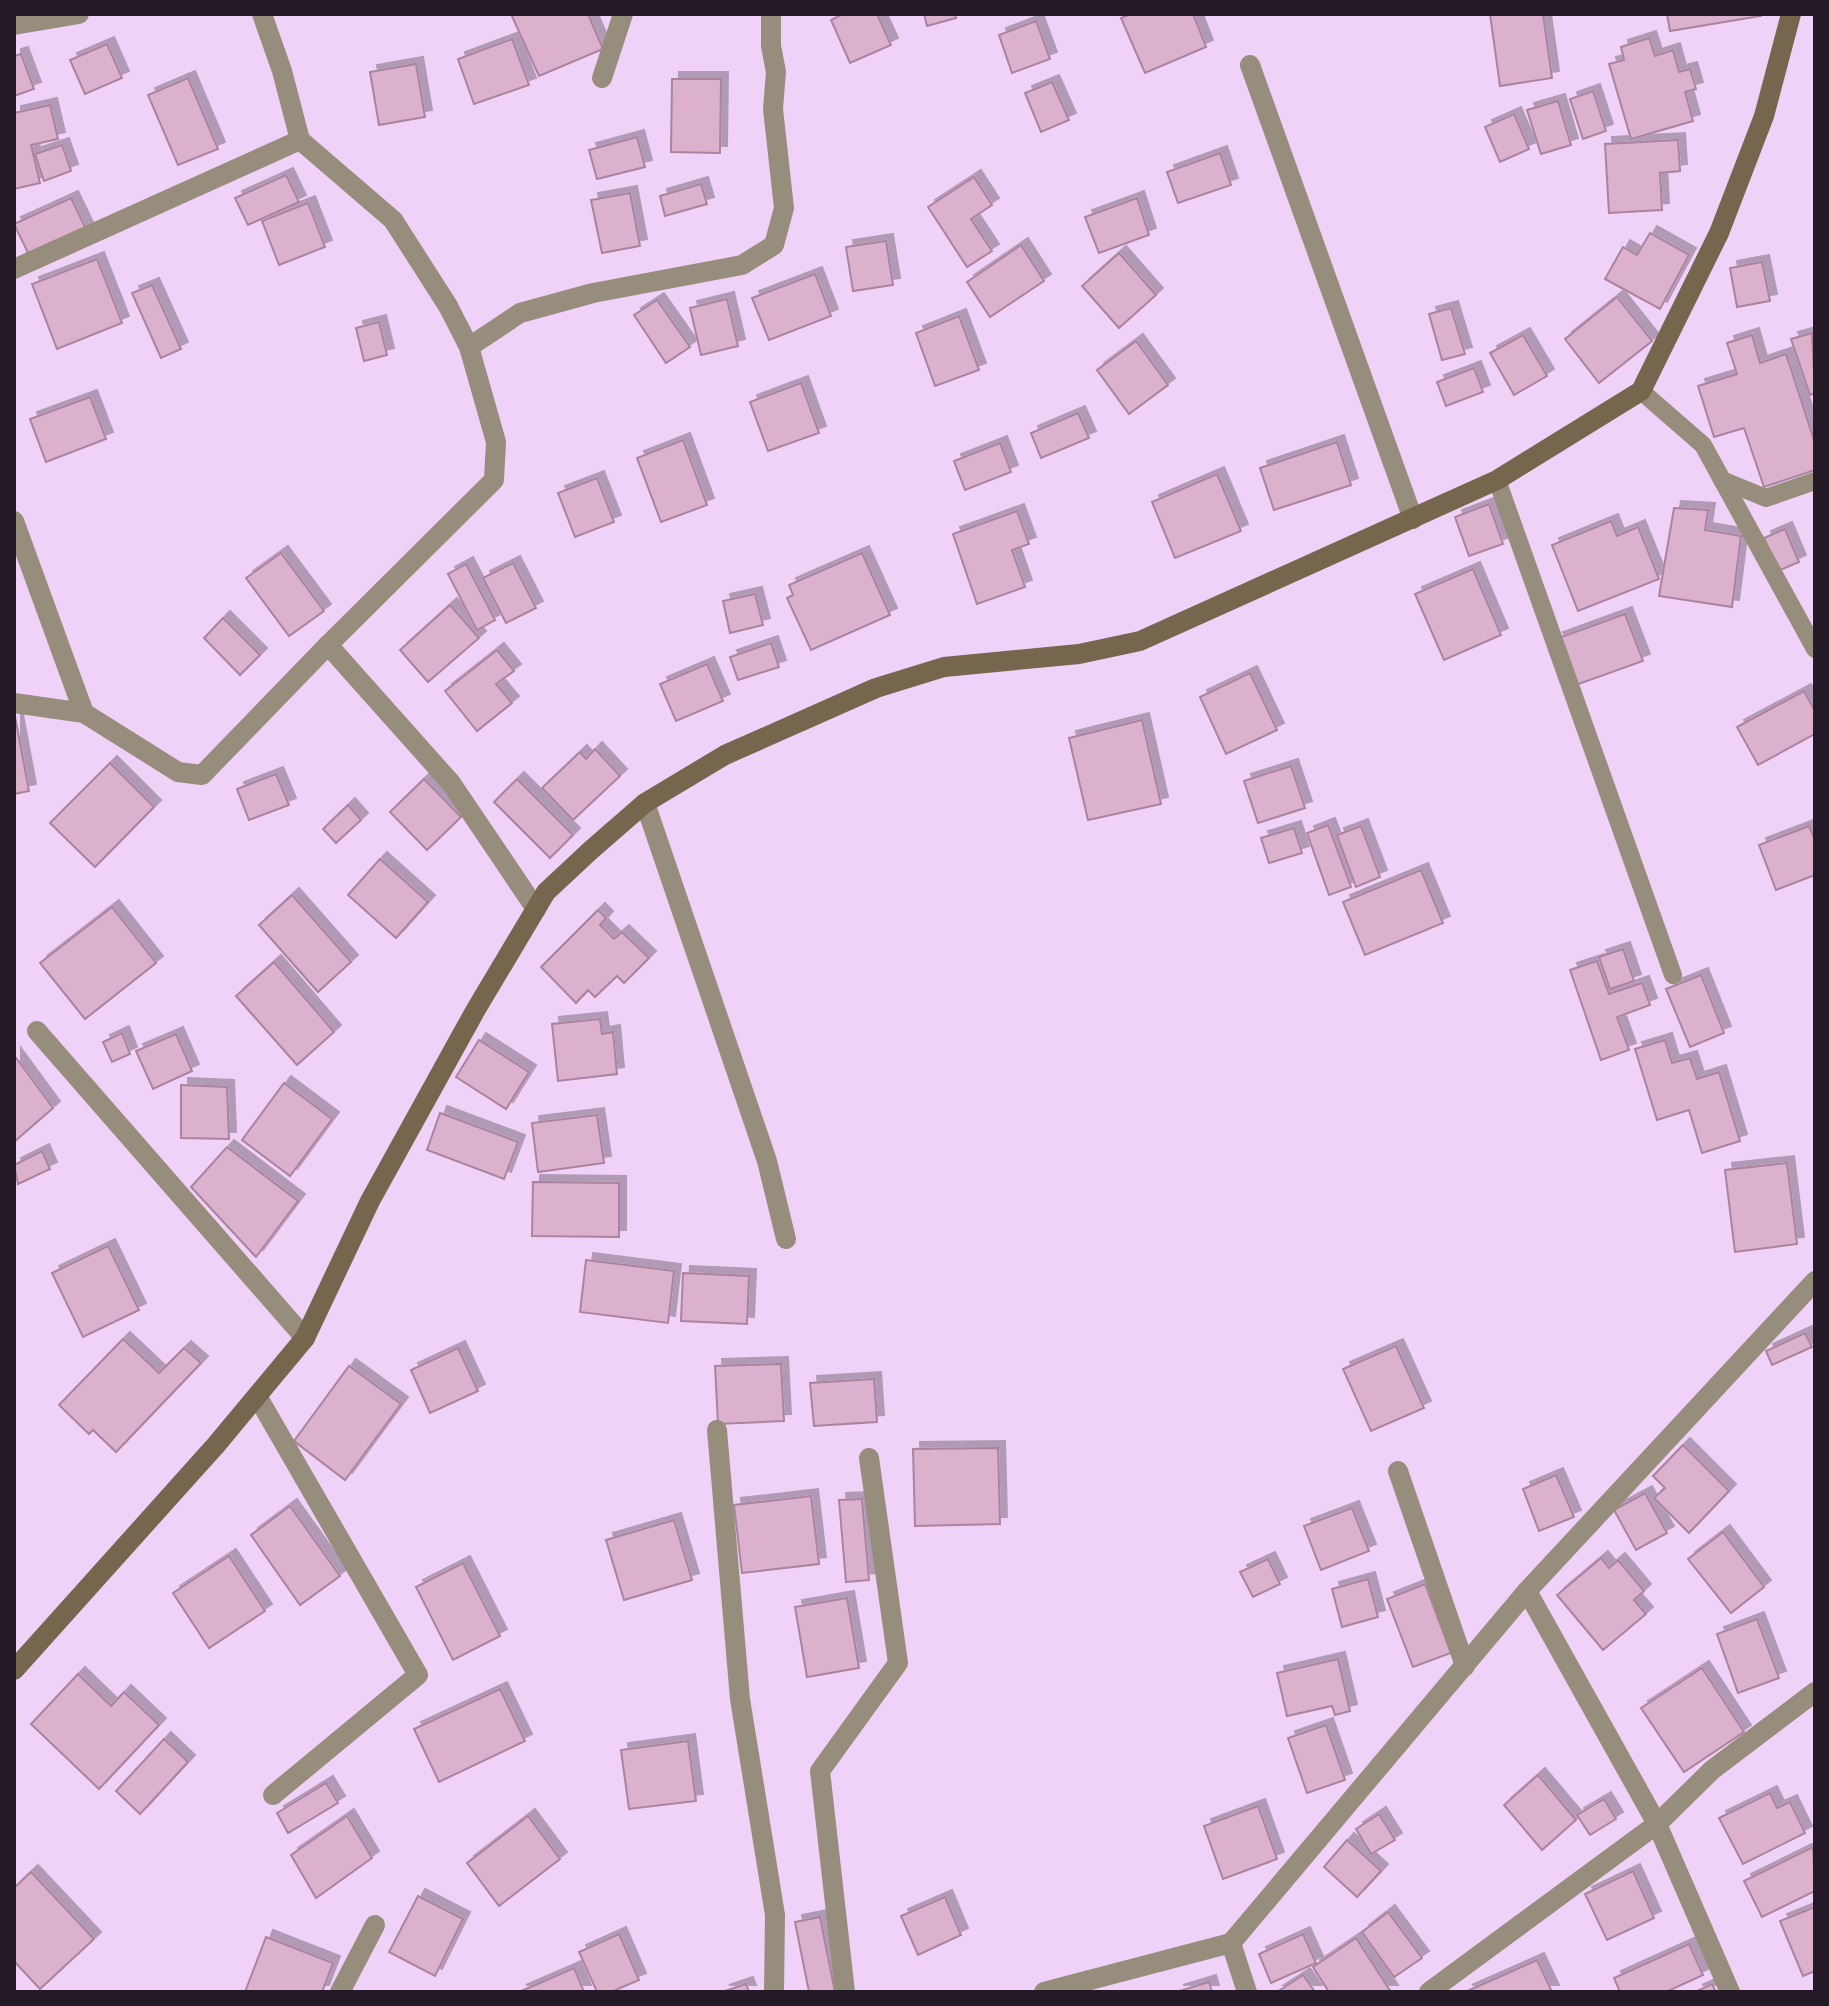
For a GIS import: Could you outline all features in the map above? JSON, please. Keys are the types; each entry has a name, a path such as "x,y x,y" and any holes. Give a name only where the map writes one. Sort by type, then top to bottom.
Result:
{"main road":[{"path":"14,1670 305,1338 370,1201 546,892 645,803 725,755 876,688 944,667 1079,654 1140,641 1497,480 1641,391 1719,233 1764,116 1791,14"}],"street":[{"path":"14,25 79,14"},
{"path":"14,703 84,713 178,772 202,775 494,480 496,442 469,347 448,306 393,220 300,140 282,71 262,14"},
{"path":"602,78 623,14"},
{"path":"469,347 520,313 593,293 742,265 774,245 784,208 773,109 776,72 771,46 771,14"},
{"path":"1250,65 1413,519"},
{"path":"14,269 300,140"},
{"path":"14,521 84,713"},
{"path":"328,645 451,783 536,909"},
{"path":"645,803 767,1161 786,1239"},
{"path":"37,1031 305,1338"},
{"path":"1044,1992 1231,1943 1527,1591 1815,1281"},
{"path":"257,1396 418,1675 273,1795"},
{"path":"717,1430 740,1699 775,1915 774,1992"},
{"path":"845,1992 820,1771 898,1663 869,1458"},
{"path":"1398,1471 1465,1666"},
{"path":"1527,1591 1657,1824 1730,1992"},
{"path":"1429,1992 1657,1824 1712,1770 1815,1692"},
{"path":"340,1992 375,1925"},
{"path":"1231,1943 1247,1992"}],"lane":[{"path":"1641,391 1703,445 1815,649"},
{"path":"1497,480 1673,975"},
{"path":"1722,480 1766,498 1815,481"}],"building":[{"path":"511,14 588,14 603,49 539,76"},
{"path":"843,14 877,14 891,45 850,63 831,20"},
{"path":"924,14 955,14 956,18 927,26"},
{"path":"1131,14 1193,14 1206,47 1145,73 1121,18"},
{"path":"1490,14 1543,14 1552,78 1500,86"},
{"path":"1667,14 1761,14 1761,16 1670,31"},
{"path":"1036,21 1050,59 1012,73 999,35"},
{"path":"1649,38 1655,56 1673,50 1679,72 1690,69 1696,89 1685,92 1693,121 1631,139 1609,64 1624,60 1621,47"},
{"path":"512,39 529,85 474,104 458,59"},
{"path":"107,44 122,78 85,94 70,60"},
{"path":"21,54 34,89 14,96 14,56"},
{"path":"416,64 425,117 379,125 370,72"},
{"path":"188,78 218,149 178,165 148,95"},
{"path":"672,79 721,79 720,153 671,152"},
{"path":"1052,82 1069,120 1041,132 1025,93"},
{"path":"1593,91 1606,131 1583,139 1570,99"},
{"path":"1558,101 1571,145 1541,154 1527,110"},
{"path":"50,105 58,139 31,145 40,183 14,189 14,113"},
{"path":"1514,114 1529,149 1500,162 1485,127"},
{"path":"637,137 645,167 597,179 589,150"},
{"path":"1678,140 1680,171 1660,173 1662,210 1609,213 1605,144"},
{"path":"62,145 71,171 44,181 35,154"},
{"path":"1220,153 1231,185 1178,203 1167,172"},
{"path":"286,175 299,202 248,225 235,198"},
{"path":"974,177 992,205 971,219 992,251 967,267 928,207"},
{"path":"701,184 707,204 665,216 660,196"},
{"path":"630,193 640,246 602,253 591,200"},
{"path":"71,198 86,229 29,255 14,224"},
{"path":"1137,198 1149,235 1099,253 1085,217"},
{"path":"308,203 325,247 279,265 262,221"},
{"path":"1650,233 1689,255 1660,309 1605,279 1623,247 1637,255"},
{"path":"886,241 893,285 853,291 846,247"},
{"path":"1021,245 1044,281 990,317 967,282"},
{"path":"1119,253 1156,295 1119,328 1082,286"},
{"path":"97,259 122,323 57,349 32,284"},
{"path":"1762,262 1770,301 1737,307 1730,268"},
{"path":"815,274 831,316 769,340 752,298"},
{"path":"152,285 181,349 161,358 132,293"},
{"path":"1617,297 1652,341 1599,383 1565,339"},
{"path":"727,299 738,346 701,355 690,308"},
{"path":"657,300 690,347 666,363 634,315"},
{"path":"1451,308 1465,354 1442,360 1429,314"},
{"path":"959,316 979,370 935,386 916,333"},
{"path":"379,322 387,355 364,361 356,328"},
{"path":"1812,333 1815,393 1810,395 1791,339"},
{"path":"1523,335 1547,376 1514,395 1490,353"},
{"path":"1752,335 1760,363 1786,354 1815,443 1815,470 1764,487 1744,428 1714,437 1698,386 1737,374 1727,343"},
{"path":"1136,341 1168,385 1129,414 1097,370"},
{"path":"1474,368 1483,392 1446,406 1437,382"},
{"path":"801,383 819,433 768,451 750,402"},
{"path":"90,397 106,439 46,462 30,419"},
{"path":"1078,413 1089,438 1041,458 1031,433"},
{"path":"683,440 707,505 661,522 637,458"},
{"path":"1337,442 1351,485 1274,510 1260,468"},
{"path":"1000,443 1011,472 965,490 954,461"},
{"path":"1217,474 1241,531 1175,558 1152,502"},
{"path":"597,478 614,522 575,537 558,493"},
{"path":"1489,504 1503,544 1469,556 1455,517"},
{"path":"1674,508 1708,510 1705,530 1741,536 1732,607 1659,596"},
{"path":"1017,511 1029,544 1012,550 1025,587 977,604 953,534"},
{"path":"1611,521 1617,536 1638,527 1659,579 1578,611 1552,545"},
{"path":"1785,529 1799,562 1778,571 1764,538"},
{"path":"281,553 324,611 289,636 246,578"},
{"path":"862,553 890,615 811,650 787,598 793,595 789,585"},
{"path":"513,563 536,608 506,623 483,578"},
{"path":"466,564 495,620 477,630 448,574"},
{"path":"1473,569 1501,635 1444,660 1415,594"},
{"path":"755,594 763,625 730,633 723,601"},
{"path":"450,605 479,638 428,682 400,650"},
{"path":"1625,614 1643,661 1573,686 1556,639"},
{"path":"223,618 260,655 240,675 204,638"},
{"path":"771,643 779,667 738,680 730,657"},
{"path":"497,650 514,671 496,684 512,703 477,731 445,691"},
{"path":"707,664 723,701 676,721 660,684"},
{"path":"1250,673 1277,730 1226,754 1200,697"},
{"path":"1804,691 1815,711 1815,734 1758,765 1737,727"},
{"path":"14,711 29,791 14,794"},
{"path":"1142,720 1161,804 1088,820 1069,738"},
{"path":"595,749 620,776 573,820 542,788 580,752 586,759"},
{"path":"110,763 154,807 95,867 50,823"},
{"path":"1291,766 1305,808 1258,823 1244,781"},
{"path":"276,774 289,805 249,820 237,789"},
{"path":"424,779 461,817 427,850 390,812"},
{"path":"517,779 573,835 550,858 494,802"},
{"path":"348,805 361,820 336,843 323,829"},
{"path":"1328,825 1351,887 1329,895 1307,833"},
{"path":"1361,826 1380,877 1356,887 1337,835"},
{"path":"1809,826 1815,840 1815,875 1776,890 1759,845"},
{"path":"1294,828 1302,853 1269,863 1261,838"},
{"path":"380,859 428,902 396,938 348,895"},
{"path":"1421,870 1443,923 1365,955 1343,902"},
{"path":"292,895 351,962 318,992 259,925"},
{"path":"112,907 156,963 85,1019 40,963"},
{"path":"598,910 606,918 600,925 614,939 622,932 649,958 624,983 617,976 595,997 588,990 576,1003 541,967"},
{"path":"1623,949 1634,981 1610,989 1599,957"},
{"path":"1597,961 1609,994 1642,983 1650,1005 1617,1017 1629,1050 1601,1060 1570,970"},
{"path":"274,962 334,1032 297,1065 236,996"},
{"path":"1701,975 1724,1033 1690,1047 1666,989"},
{"path":"600,1019 602,1034 613,1032 617,1074 558,1081 552,1024"},
{"path":"122,1033 130,1054 112,1062 103,1042"},
{"path":"176,1034 192,1071 153,1089 136,1051"},
{"path":"479,1040 529,1072 506,1109 456,1077"},
{"path":"1665,1040 1672,1063 1690,1058 1697,1079 1719,1072 1740,1141 1702,1153 1689,1110 1657,1120 1635,1049"},
{"path":"14,1055 53,1108 14,1142"},
{"path":"284,1083 332,1119 290,1176 242,1140"},
{"path":"181,1085 227,1087 229,1139 181,1138"},
{"path":"440,1113 518,1142 504,1179 427,1150"},
{"path":"597,1115 604,1163 538,1172 532,1123"},
{"path":"227,1147 298,1201 256,1257 191,1187"},
{"path":"42,1151 50,1169 18,1184 14,1165"},
{"path":"1787,1163 1797,1244 1735,1252 1725,1170"},
{"path":"533,1182 619,1183 619,1237 532,1236"},
{"path":"108,1246 139,1310 83,1337 52,1273"},
{"path":"586,1260 674,1271 668,1323 580,1312"},
{"path":"683,1273 749,1276 747,1324 681,1321"},
{"path":"1805,1333 1812,1347 1772,1365 1766,1351"},
{"path":"123,1339 159,1373 184,1348 201,1363 116,1452 93,1430 89,1434 59,1405"},
{"path":"1396,1346 1424,1408 1371,1431 1343,1369"},
{"path":"458,1348 478,1391 430,1413 411,1370"},
{"path":"781,1364 784,1421 718,1424 715,1366"},
{"path":"349,1366 401,1404 345,1480 294,1441"},
{"path":"874,1379 877,1422 814,1426 810,1383"},
{"path":"1683,1445 1729,1491 1689,1533 1654,1498 1665,1488 1653,1476"},
{"path":"998,1448 1000,1524 915,1526 913,1449"},
{"path":"1556,1475 1574,1517 1539,1531 1523,1489"},
{"path":"1645,1493 1667,1533 1636,1550 1614,1510"},
{"path":"811,1496 819,1564 742,1573 734,1505"},
{"path":"862,1499 869,1580 846,1582 839,1500"},
{"path":"290,1506 340,1576 300,1605 251,1535"},
{"path":"1352,1508 1369,1551 1321,1570 1304,1526"},
{"path":"674,1520 692,1580 624,1600 606,1540"},
{"path":"1723,1532 1764,1587 1731,1613 1688,1559"},
{"path":"229,1556 265,1611 209,1648 173,1593"},
{"path":"1601,1558 1609,1568 1618,1560 1644,1591 1634,1600 1646,1614 1603,1650 1557,1595"},
{"path":"1268,1559 1280,1584 1253,1597 1240,1572"},
{"path":"463,1563 500,1636 453,1660 416,1587"},
{"path":"1368,1579 1378,1617 1342,1627 1332,1589"},
{"path":"1425,1584 1451,1653 1413,1667 1387,1599"},
{"path":"847,1598 859,1668 807,1677 795,1607"},
{"path":"1757,1619 1779,1678 1738,1693 1717,1634"},
{"path":"1338,1659 1350,1711 1335,1715 1332,1706 1287,1716 1277,1673"},
{"path":"1702,1668 1744,1732 1684,1772 1641,1708"},
{"path":"78,1674 111,1706 124,1692 159,1725 99,1789 31,1724"},
{"path":"500,1689 525,1741 439,1782 414,1729"},
{"path":"1326,1725 1345,1780 1307,1793 1288,1738"},
{"path":"164,1739 188,1762 140,1814 116,1791"},
{"path":"688,1741 696,1801 629,1809 621,1750"},
{"path":"1538,1775 1576,1820 1542,1850 1504,1805"},
{"path":"326,1783 338,1803 288,1833 277,1813"},
{"path":"1770,1793 1777,1808 1790,1802 1805,1833 1743,1864 1719,1818"},
{"path":"1604,1799 1616,1819 1590,1835 1577,1815"},
{"path":"1258,1806 1277,1859 1223,1879 1204,1826"},
{"path":"1379,1814 1395,1840 1371,1854 1356,1829"},
{"path":"347,1816 372,1858 316,1898 291,1855"},
{"path":"528,1816 560,1859 499,1906 467,1863"},
{"path":"1347,1840 1381,1871 1357,1897 1324,1867"},
{"path":"1813,1847 1815,1891 1762,1917 1744,1881"},
{"path":"1633,1871 1654,1918 1607,1940 1585,1894"},
{"path":"31,1872 94,1939 40,1989 14,1961 14,1888"},
{"path":"418,1896 463,1919 435,1976 389,1952"},
{"path":"945,1897 961,1935 918,1955 901,1916"},
{"path":"1815,1907 1815,1971 1803,1976 1780,1921"},
{"path":"1388,1912 1422,1958 1394,1977 1362,1932"},
{"path":"820,1917 835,1992 809,1992 795,1922"},
{"path":"619,1934 639,1980 611,1992 597,1992 579,1952"},
{"path":"1303,1934 1316,1963 1271,1983 1259,1954"},
{"path":"266,1937 333,1963 322,1992 245,1992"},
{"path":"1356,1938 1391,1992 1329,1992 1313,1967"},
{"path":"1689,1944 1703,1975 1666,1992 1620,1992 1614,1978"},
{"path":"1537,1960 1552,1992 1465,1992 1508,1973"},
{"path":"574,1968 584,1992 519,1992"},
{"path":"1303,1975 1315,1992 1277,1992"},
{"path":"1209,1982 1212,1992 1176,1992"},
{"path":"746,1984 749,1992 722,1992"},
{"path":"1712,1984 1716,1992 1695,1992"}]}
